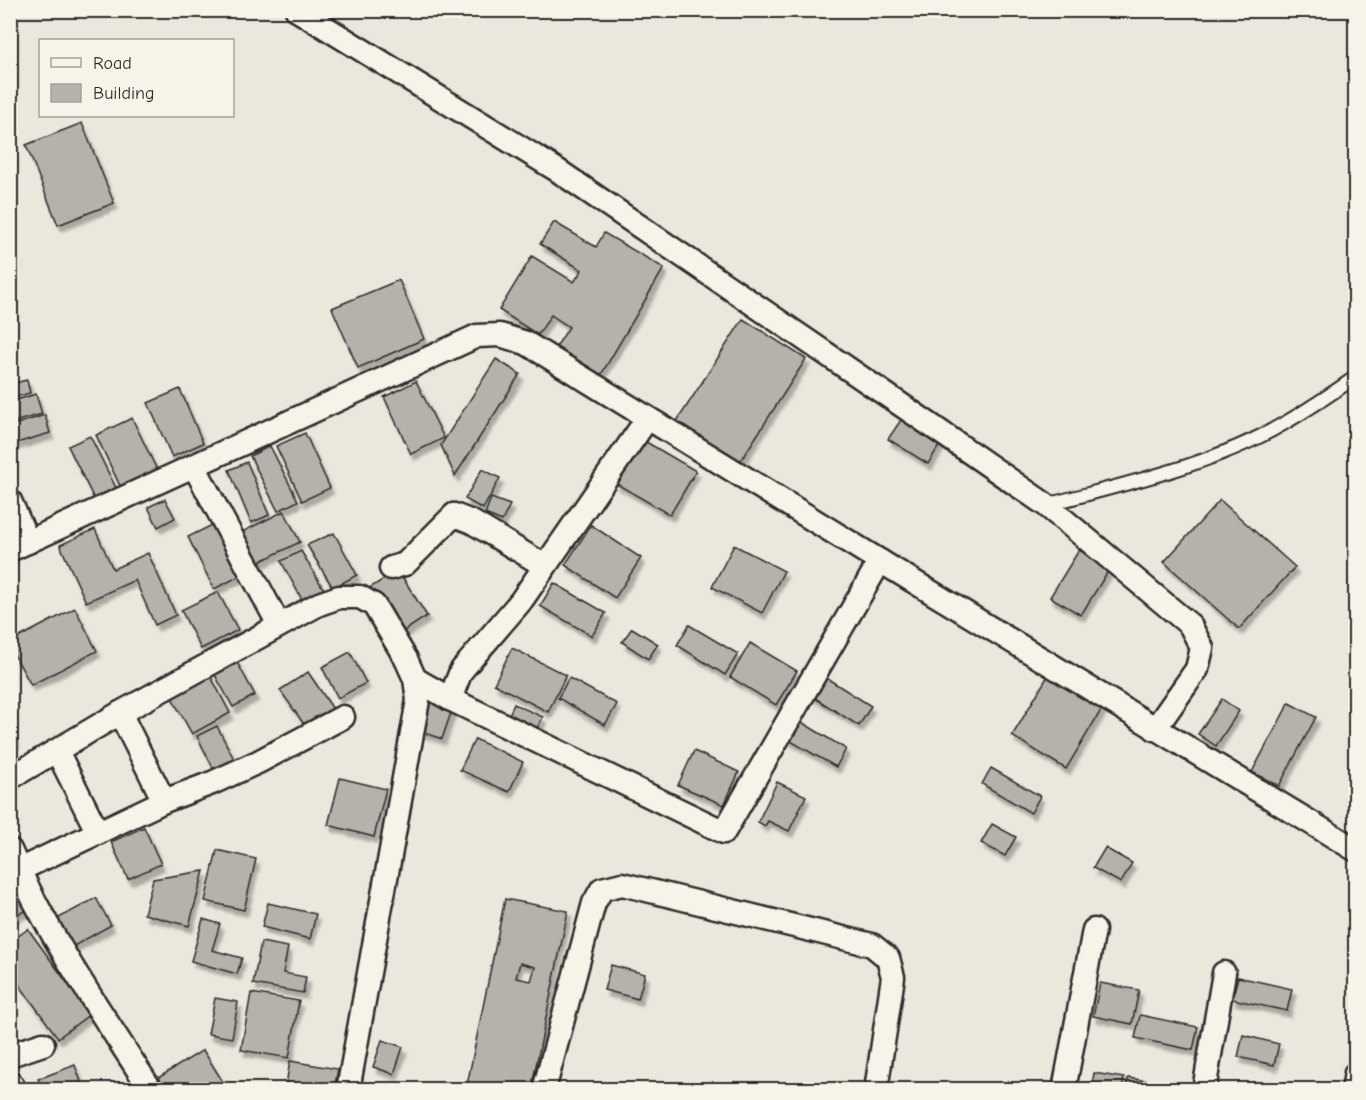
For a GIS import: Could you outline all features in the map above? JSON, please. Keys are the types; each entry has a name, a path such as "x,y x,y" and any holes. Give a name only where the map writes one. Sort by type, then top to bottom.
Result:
{"street":[{"path":"297,10 557,170 1046,505 1190,625 1202,648 1197,669 1155,729"},
{"path":"10,501 19,546 477,336 500,334 526,344 1356,850"},
{"path":"450,699 461,671 521,601 647,419"},
{"path":"194,466 279,625"},
{"path":"392,568 405,564 454,515 472,522 545,566"},
{"path":"415,679 450,699 724,832 880,561"},
{"path":"10,778 120,713 319,604 339,597 360,597 374,605 415,679 418,700 348,1089"},
{"path":"120,713 164,801"},
{"path":"151,1089 59,944 15,860 98,833 164,801 258,762 343,717"},
{"path":"57,751 98,833"},
{"path":"544,1089 594,903 602,889 622,884 872,945 888,958 893,977 876,1089"},
{"path":"1064,1089 1094,930"},
{"path":"1204,1089 1224,973"},
{"path":"10,1055 43,1044"},
{"path":"1353,1089 1356,1073"},
{"path":"10,1082 15,1089"}],"lane":[{"path":"1046,505 1211,458 1282,425 1356,376"}],"building":[{"path":"82,123 114,203 58,225 26,145"},
{"path":"554,222 596,247 604,233 664,268 601,375 556,347 569,327 551,315 538,335 499,310 532,256 574,282 582,270 540,244"},
{"path":"399,280 424,339 358,368 332,308"},
{"path":"743,319 806,359 740,462 677,421"},
{"path":"496,359 520,374 455,476 441,445"},
{"path":"27,380 30,393 10,398 10,384"},
{"path":"416,381 444,438 411,454 384,397"},
{"path":"180,389 203,443 172,457 148,403"},
{"path":"36,394 42,414 10,423 10,402"},
{"path":"45,415 50,433 10,445 10,426"},
{"path":"903,417 942,441 928,464 888,439"},
{"path":"132,418 158,472 122,490 96,435"},
{"path":"305,433 330,488 302,501 276,446"},
{"path":"90,436 118,492 96,503 68,446"},
{"path":"641,439 696,471 670,515 615,483"},
{"path":"270,446 298,501 278,511 250,456"},
{"path":"247,462 269,515 251,523 229,470"},
{"path":"482,469 500,478 483,509 465,499"},
{"path":"491,498 510,505 502,521 485,514"},
{"path":"165,499 175,518 158,527 148,507"},
{"path":"1220,500 1295,567 1239,629 1164,562"},
{"path":"284,511 300,542 255,564 240,533"},
{"path":"222,520 248,572 214,589 188,537"},
{"path":"591,525 641,558 615,598 565,565"},
{"path":"95,529 113,569 148,553 176,615 155,625 135,580 86,602 60,545"},
{"path":"334,533 357,575 333,588 307,545"},
{"path":"734,545 784,571 762,613 712,587"},
{"path":"1079,550 1110,568 1081,615 1050,597"},
{"path":"301,551 326,593 305,605 281,561"},
{"path":"398,570 427,616 398,635 368,589"},
{"path":"554,583 606,613 592,636 540,606"},
{"path":"218,592 238,630 201,649 181,610"},
{"path":"75,608 97,651 31,685 10,647 10,642"},
{"path":"689,625 738,654 725,675 677,645"},
{"path":"632,628 658,644 648,659 622,642"},
{"path":"750,643 797,671 776,705 730,677"},
{"path":"512,648 566,675 548,712 494,684"},
{"path":"350,652 366,683 338,698 322,667"},
{"path":"232,653 255,695 233,707 210,666"},
{"path":"308,672 335,712 308,730 280,690"},
{"path":"209,673 230,713 192,734 170,694"},
{"path":"820,674 871,706 859,726 807,693"},
{"path":"1049,674 1103,707 1066,769 1012,736"},
{"path":"569,678 617,704 605,725 558,698"},
{"path":"428,699 453,707 442,739 417,730"},
{"path":"1222,699 1239,711 1216,746 1198,734"},
{"path":"1289,703 1316,717 1279,786 1252,772"},
{"path":"514,704 543,717 535,732 507,719"},
{"path":"798,720 846,749 836,767 787,739"},
{"path":"217,726 237,765 217,776 197,736"},
{"path":"10,730 16,741 10,743"},
{"path":"475,739 523,762 509,792 460,770"},
{"path":"694,751 739,772 724,805 678,785"},
{"path":"991,768 1040,796 1031,813 982,784"},
{"path":"340,778 386,789 374,837 328,825"},
{"path":"777,782 806,796 789,831 768,821 765,826 758,822"},
{"path":"992,824 1016,837 1005,856 981,843"},
{"path":"144,827 161,864 128,879 111,842"},
{"path":"1105,848 1132,863 1121,883 1093,868"},
{"path":"217,850 256,859 244,910 205,901"},
{"path":"10,867 35,906 10,918"},
{"path":"204,871 189,926 144,914 153,879"},
{"path":"96,898 111,925 72,947 57,919"},
{"path":"505,899 568,911 531,1090 466,1090","holes":["520,963 535,967 531,981 516,978"]},
{"path":"268,903 316,914 310,939 262,927"},
{"path":"203,919 220,924 212,950 242,958 237,974 191,961"},
{"path":"28,929 90,1014 58,1038 10,972 10,942"},
{"path":"261,942 288,947 283,973 306,977 303,993 253,984"},
{"path":"611,965 645,974 638,999 604,990"},
{"path":"1238,977 1292,989 1287,1011 1232,999"},
{"path":"1100,983 1139,990 1132,1024 1093,1016"},
{"path":"251,993 299,1001 289,1058 241,1050"},
{"path":"215,998 238,1002 232,1038 208,1034"},
{"path":"1140,1015 1198,1027 1193,1050 1135,1038"},
{"path":"1243,1035 1279,1044 1274,1065 1238,1057"},
{"path":"382,1040 403,1047 394,1074 373,1067"},
{"path":"203,1050 228,1090 165,1090 158,1078"},
{"path":"290,1061 338,1069 334,1090 285,1090"},
{"path":"75,1065 84,1090 42,1090 38,1079"},
{"path":"1094,1073 1124,1078 1122,1090 1091,1090"},
{"path":"1128,1078 1188,1087 1188,1090 1126,1090"}]}
